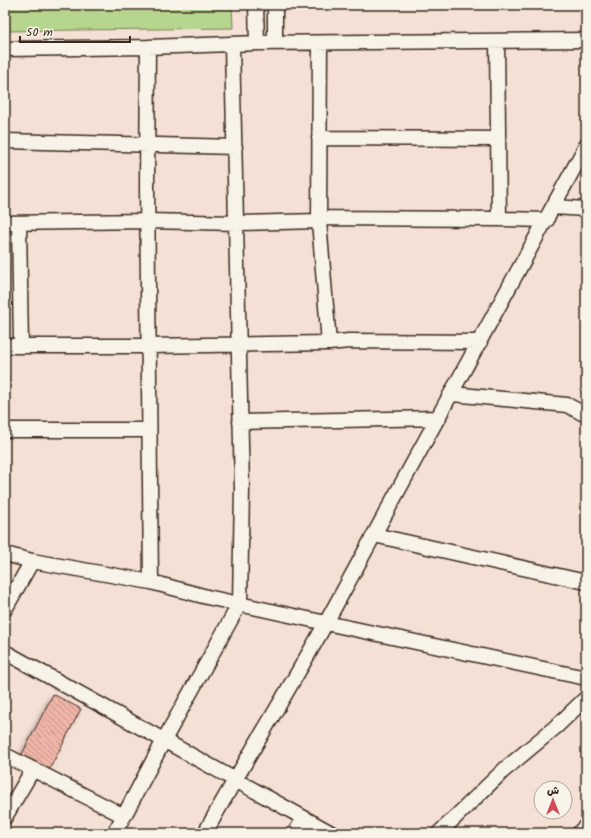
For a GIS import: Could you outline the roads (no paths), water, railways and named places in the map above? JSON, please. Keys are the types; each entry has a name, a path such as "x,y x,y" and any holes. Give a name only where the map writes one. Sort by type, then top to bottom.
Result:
{"street":[{"path":"256,5 257,42"},
{"path":"275,5 275,42"},
{"path":"5,49 148,47 257,42 586,40"},
{"path":"496,41 498,219"},
{"path":"320,42 319,220 329,342"},
{"path":"114,833 240,603 242,489 232,44"},
{"path":"148,47 148,346 151,582"},
{"path":"319,138 497,139"},
{"path":"5,141 235,147"},
{"path":"205,833 234,780 326,623 586,146"},
{"path":"553,208 586,209"},
{"path":"5,223 148,221 237,223 319,220 547,220"},
{"path":"19,223 21,346"},
{"path":"5,346 148,346 349,341 480,342"},
{"path":"452,394 567,404 586,415"},
{"path":"240,422 439,418"},
{"path":"5,430 149,430"},
{"path":"374,535 586,582"},
{"path":"5,554 151,582 326,623 586,678"},
{"path":"5,609 32,560"},
{"path":"5,652 331,833"},
{"path":"439,833 504,770 558,726 586,698"},
{"path":"5,754 124,816"},
{"path":"5,817 32,769"},
{"path":"295,833 304,818"},
{"path":"579,833 586,826"}]}
